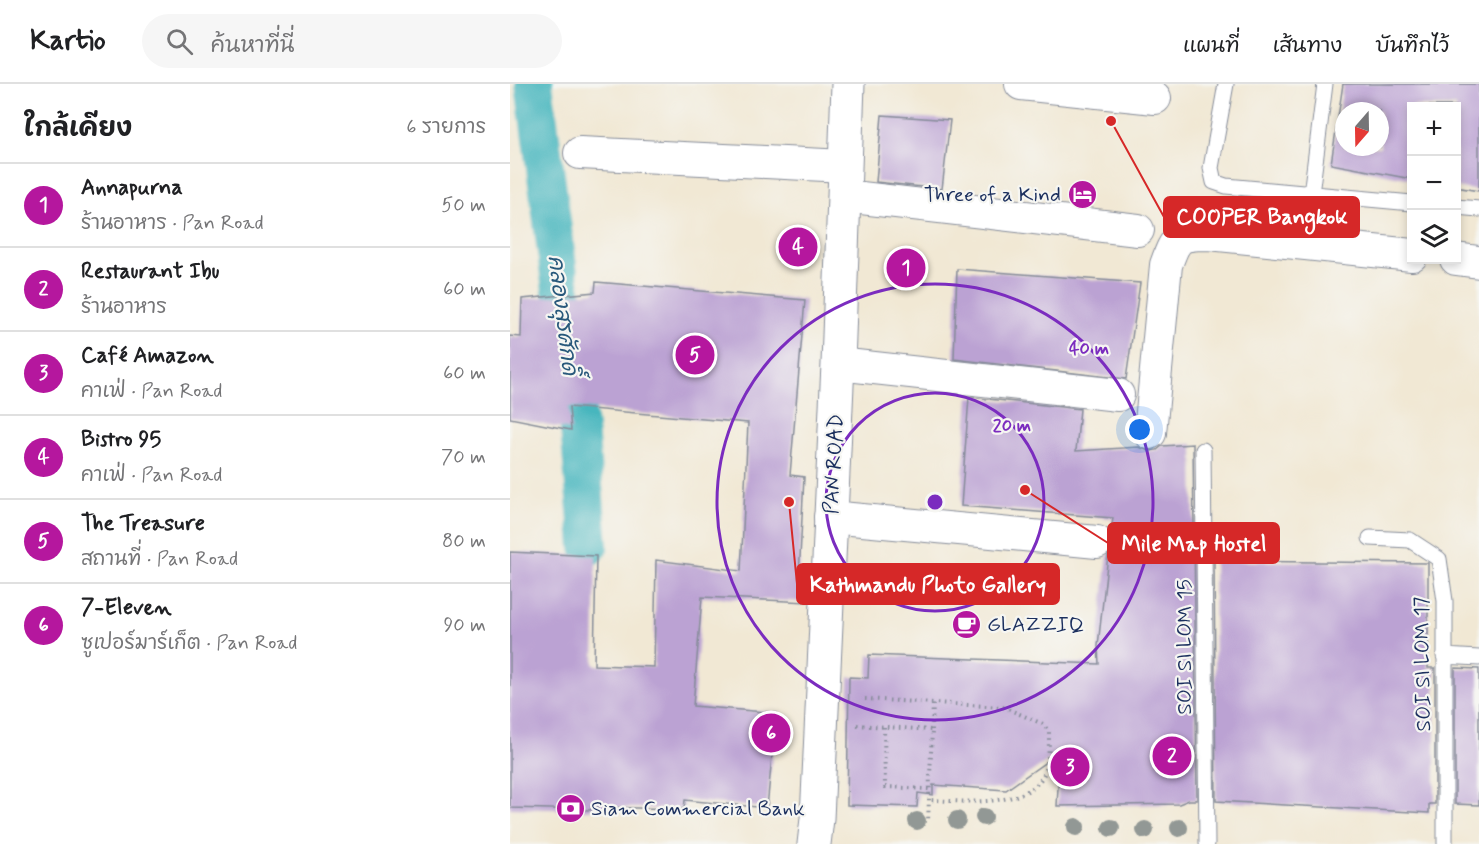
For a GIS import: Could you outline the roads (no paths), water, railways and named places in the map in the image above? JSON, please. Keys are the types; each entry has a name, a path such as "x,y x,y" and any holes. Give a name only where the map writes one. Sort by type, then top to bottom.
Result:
{"street":[{"name":"PAN ROAD","path":"814,844 838,364 848,84"},
{"path":"1021,84 1155,98"},
{"path":"580,153 844,181 1138,230"},
{"path":"1150,433 1166,265 1174,243 1189,234 1209,234 1407,254"},
{"path":"1461,260 1479,262"},
{"path":"838,364 1118,395"},
{"path":"830,517 1097,542"}],"lane":[{"path":"1226,84 1211,168 1214,182 1226,186 1407,203"},
{"path":"1311,194 1324,84"},
{"path":"1461,207 1479,209"},
{"name":"SOI SI LOM 15","path":"1203,450 1207,844"},
{"name":"SOI SI LOM 17","path":"1370,538 1410,540 1439,560 1445,601 1445,844"},
{"path":"1444,656 1479,658"}],"waterway":[{"name":"คลองสุรศักดิ์","path":"534,84 579,427 589,546"}],"place":[{"name":"COOPER Bangkok","path":"1111,121"},
{"name":"Three of a Kind","path":"1082,194"},
{"name":"Bistro 95","path":"798,247"},
{"name":"Annapurna","path":"906,268"},
{"name":"The Treasure","path":"695,355"},
{"name":"Mile Map Hostel","path":"1025,490"},
{"name":"Kathmandu Photo Gallery","path":"789,502"},
{"name":"GLAZZIQ","path":"966,624"},
{"name":"7-Eleven","path":"771,733"},
{"name":"Restaurant Ibu","path":"1172,756"},
{"name":"Café Amazon","path":"1070,767"},
{"name":"Siam Commercial Bank","path":"570,808"}]}
